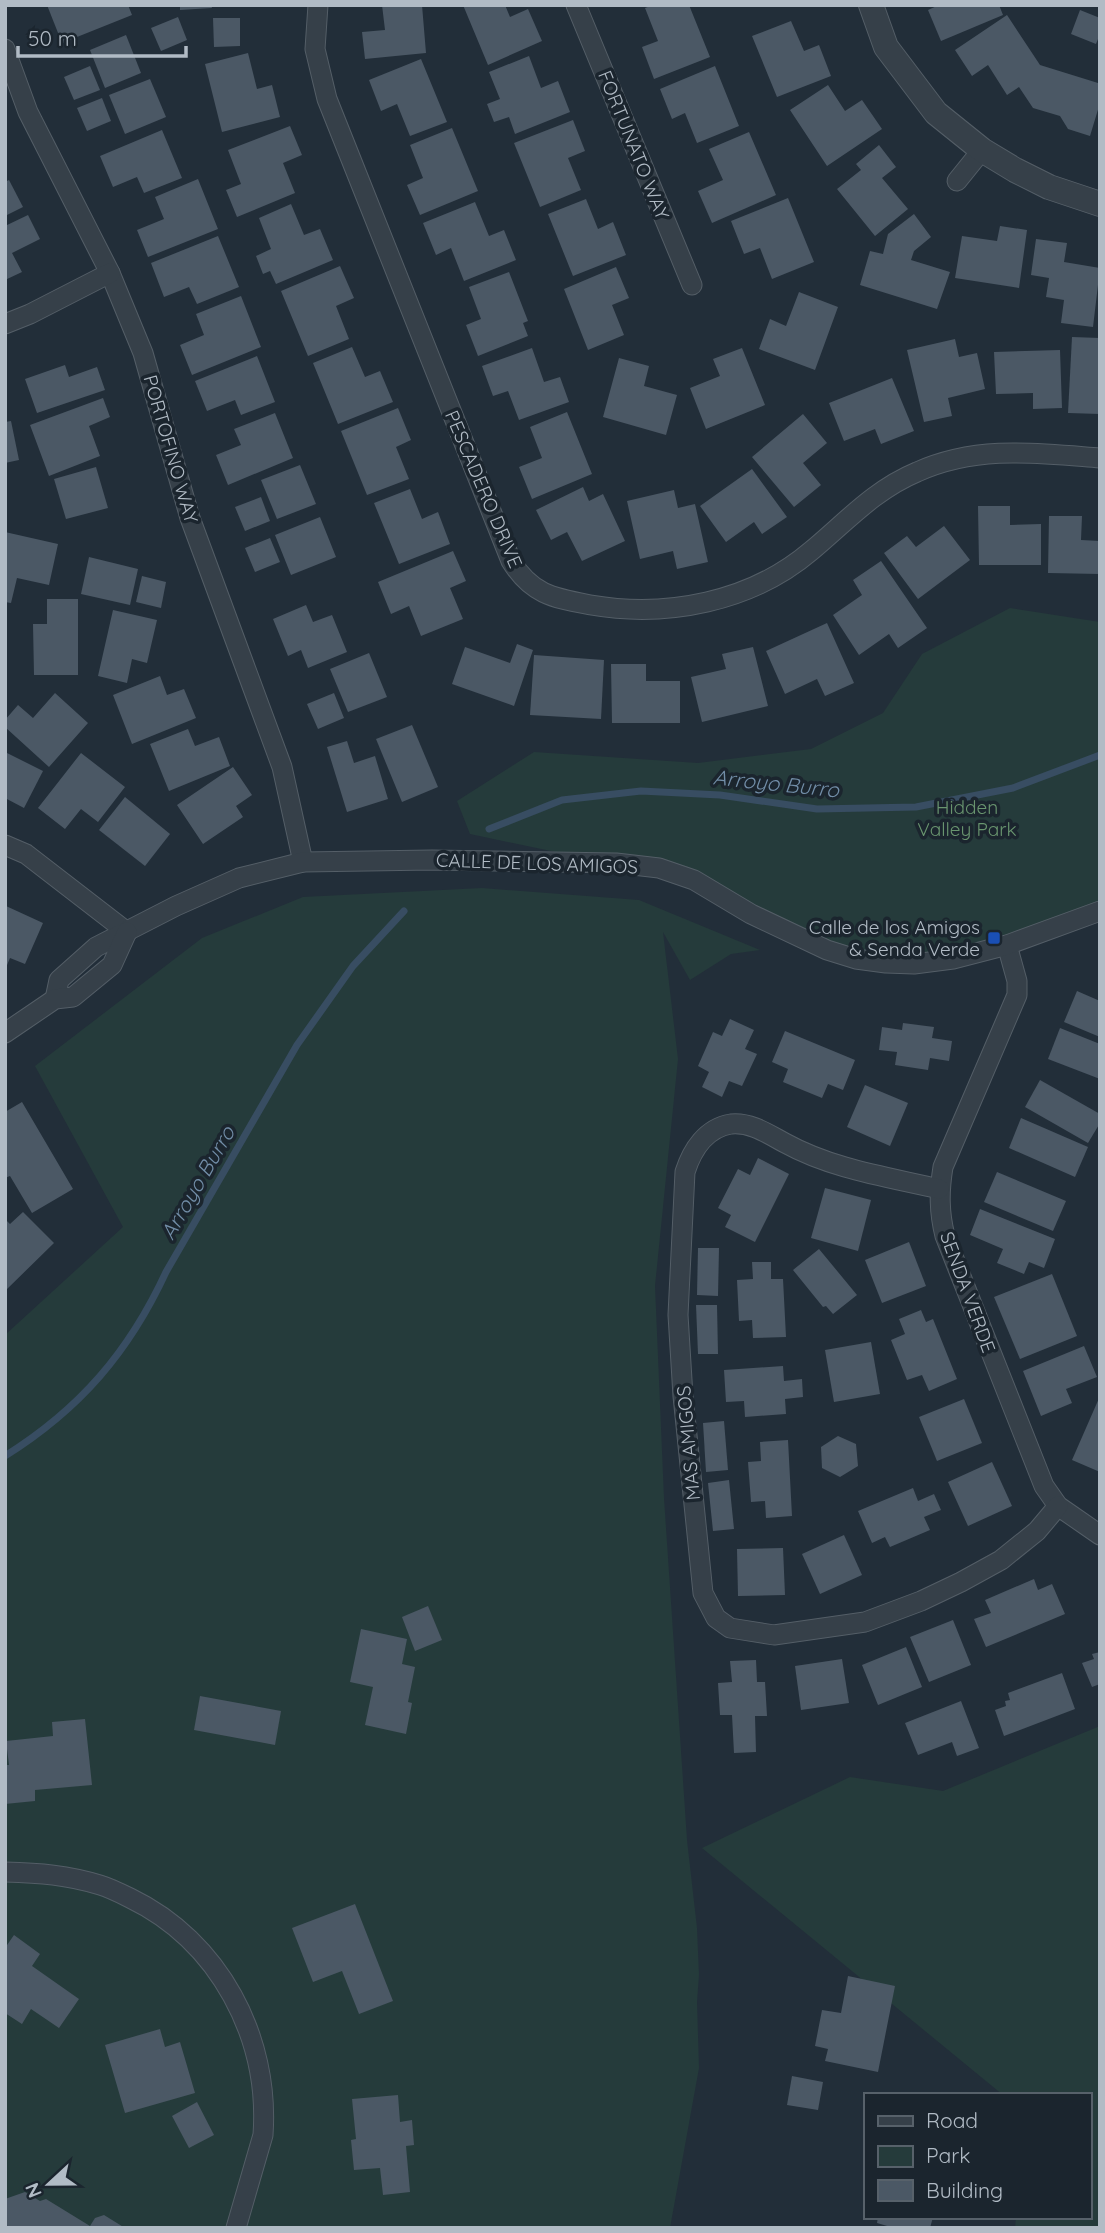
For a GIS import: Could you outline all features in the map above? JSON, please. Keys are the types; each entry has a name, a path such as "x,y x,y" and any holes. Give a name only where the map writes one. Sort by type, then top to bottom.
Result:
{"street":[{"name":"PESCADERO DRIVE","path":"318,5 315,49 327,99 511,561 525,580 544,594 612,608 653,610 726,598 775,576 810,552 878,492 917,472 965,457 1015,451 1100,458"},
{"name":"FORTUNATO WAY","path":"576,5 691,285"},
{"path":"871,5 886,47 936,113 982,149 1015,170 1049,187 1100,204"},
{"name":"PORTOFINO WAY","path":"5,49 33,124 110,273 143,353 190,517 282,767 303,862"},
{"path":"957,181 982,149"},
{"path":"5,324 110,273"},
{"path":"5,845 26,854 127,932 112,965 73,998 55,999 5,1033"},
{"name":"CALLE DE LOS AMIGOS","path":"127,932 176,906 239,878 303,862 445,860 616,863 659,868 694,880 751,914 827,950 856,959 886,963 914,964 953,959 1007,945 1100,911"},
{"name":"SENDA VERDE","path":"1007,945 1017,981 1014,1006 943,1167 939,1211 945,1236 1031,1459 1044,1486 1058,1506 1100,1535"},
{"name":"MAS AMIGOS","path":"939,1189 836,1164 788,1145 747,1124 729,1124 711,1132 699,1142 691,1155 685,1172 678,1315 686,1432 703,1593 716,1618 730,1628 774,1635 865,1622 921,1601 1001,1560 1037,1531 1058,1506"},
{"path":"5,1872 54,1873 103,1885 149,1907 189,1938 222,1976 250,2033 260,2069 264,2120 263,2135 236,2228"}],"green space":[{"name":"Hidden Valley Park","path":"1010,608 1100,622 1100,911 953,959 856,959 694,881 470,834 457,801 534,752 698,763 811,749 883,713 922,654"},
{"path":"482,888 639,900 760,950 731,954 690,980 663,932 678,1059 655,1286 664,1498 699,1975 699,2068 670,2228 5,2228 5,1335 123,1227 35,1066 202,938 303,897"},
{"path":"1100,1726 1100,2228 1015,2228 1016,2219 1091,2219 1091,2093 1001,2093 702,1848 850,1777 943,1791"}],"building":[{"path":"47,5 128,5 132,15 62,43"},
{"path":"180,5 211,5 212,8 180,10"},
{"path":"382,5 422,5 426,53 365,59 362,32 385,30"},
{"path":"463,5 505,5 510,17 528,9 542,41 488,65"},
{"path":"653,5 689,5 710,57 654,79 642,47 658,41 645,8"},
{"path":"939,5 999,5 1003,15 941,41 928,10"},
{"path":"1080,10 1100,18 1100,34 1096,44 1071,34"},
{"path":"1007,15 1040,65 1098,83 1100,103 1090,136 1068,129 1060,116 1033,108 1019,87 1007,95 988,65 972,76 955,50"},
{"path":"178,17 187,40 161,51 151,28"},
{"path":"213,18 240,18 240,46 214,47"},
{"path":"791,21 804,51 819,45 831,76 777,97 752,36"},
{"path":"126,35 141,73 105,88 90,50"},
{"path":"248,53 257,89 272,85 280,117 222,132 205,64"},
{"path":"529,56 541,88 558,81 570,112 515,134 509,117 494,122 487,104 500,99 489,72"},
{"path":"421,59 447,122 410,136 397,104 381,111 369,80"},
{"path":"90,66 100,90 74,100 64,77"},
{"path":"715,66 739,126 697,143 685,113 672,119 660,89"},
{"path":"150,79 166,117 125,134 109,95"},
{"path":"828,85 845,111 862,100 882,129 827,166 790,110"},
{"path":"102,98 111,121 87,131 77,108"},
{"path":"573,120 585,151 568,158 581,190 540,207 514,143"},
{"path":"290,126 302,155 283,163 295,193 237,217 226,190 241,184 228,150"},
{"path":"452,128 478,191 420,215 407,185 423,178 410,145"},
{"path":"162,130 182,178 144,193 137,177 113,187 100,156"},
{"path":"749,132 776,195 712,223 698,191 723,180 709,149"},
{"path":"879,145 896,167 882,178 908,209 875,236 837,189 861,170 856,164"},
{"path":"198,179 218,229 148,257 137,230 164,219 155,197"},
{"path":"9,180 23,207 5,216 5,182"},
{"path":"788,198 814,262 772,279 760,248 744,254 731,221"},
{"path":"586,199 598,229 613,222 626,255 573,276 548,214"},
{"path":"475,202 489,236 504,230 516,260 464,281 451,248 436,255 423,223"},
{"path":"291,204 304,235 320,229 333,260 276,284 270,271 263,274 256,256 271,249 259,218"},
{"path":"914,214 931,237 914,251 911,260 950,272 937,309 860,285 870,251 883,254 888,234"},
{"path":"28,215 40,239 12,253 22,272 5,280 5,226"},
{"path":"1000,226 1027,230 1019,288 955,278 962,236 997,241"},
{"path":"218,236 239,287 197,304 189,287 164,297 151,263"},
{"path":"1036,239 1067,243 1064,262 1100,268 1093,327 1061,323 1064,300 1046,297 1049,278 1031,275"},
{"path":"340,266 354,298 336,306 349,339 308,356 281,291"},
{"path":"616,267 629,298 612,305 624,335 588,350 564,289"},
{"path":"509,272 528,321 523,323 528,336 478,356 466,325 481,319 469,287"},
{"path":"799,292 838,307 815,370 759,349 770,319 786,326"},
{"path":"241,296 261,347 192,375 180,345 204,335 196,314"},
{"path":"1072,337 1100,338 1100,414 1068,413"},
{"path":"955,339 959,357 977,353 985,389 948,398 952,416 924,422 907,350"},
{"path":"352,347 365,377 380,371 393,402 338,424 313,363"},
{"path":"532,348 544,382 560,377 569,402 519,420 508,391 493,396 482,366"},
{"path":"742,348 765,405 706,429 690,388 720,376 713,359"},
{"path":"1060,350 1062,408 1033,409 1033,393 996,394 994,352"},
{"path":"257,356 275,402 241,415 235,400 207,411 195,381"},
{"path":"619,358 649,366 644,386 677,395 666,435 603,417"},
{"path":"65,365 69,377 97,367 105,390 37,413 25,379"},
{"path":"892,378 914,431 881,444 875,429 844,441 829,403"},
{"path":"103,398 110,417 89,426 100,456 49,476 30,425"},
{"path":"398,408 411,440 396,447 409,479 367,495 341,431"},
{"path":"567,412 592,474 532,499 519,467 542,458 530,427"},
{"path":"275,413 293,458 228,485 216,455 241,445 234,429"},
{"path":"803,414 827,443 803,463 821,485 794,507 752,457"},
{"path":"11,421 19,460 5,463 5,422"},
{"path":"300,465 316,504 277,519 261,480"},
{"path":"96,467 108,508 66,519 54,479"},
{"path":"752,469 787,517 762,534 754,522 726,542 700,506"},
{"path":"583,487 589,501 603,494 625,541 582,561 567,532 551,540 536,510"},
{"path":"410,489 422,519 438,512 450,544 399,564 374,503"},
{"path":"674,490 678,508 695,504 708,562 677,569 673,551 640,559 627,501"},
{"path":"261,497 270,521 245,531 235,507"},
{"path":"978,506 1010,506 1010,525 1041,524 1041,565 979,565"},
{"path":"1049,516 1082,516 1081,540 1100,541 1100,574 1048,573"},
{"path":"320,517 336,557 291,575 275,535"},
{"path":"944,526 970,560 918,599 884,553 907,536 916,547"},
{"path":"5,532 58,544 49,585 17,578 11,603 5,602"},
{"path":"270,538 280,562 255,572 245,548"},
{"path":"453,551 466,581 450,588 463,619 421,636 409,606 391,614 378,582"},
{"path":"89,557 138,569 130,605 81,594"},
{"path":"881,561 927,628 898,648 889,634 859,655 833,615 862,595 853,580"},
{"path":"142,576 166,582 161,608 136,602"},
{"path":"47,599 78,599 78,675 34,675 33,624 47,624"},
{"path":"306,605 313,622 332,615 347,652 308,668 301,650 288,656 273,619"},
{"path":"113,610 157,620 147,663 132,659 127,683 98,676"},
{"path":"827,623 854,683 825,696 817,679 785,694 766,651"},
{"path":"517,644 533,650 514,706 452,684 465,647 510,663"},
{"path":"753,647 768,706 702,722 691,677 726,669 722,654"},
{"path":"369,653 387,697 348,712 330,669"},
{"path":"534,655 604,660 601,719 530,715"},
{"path":"611,664 646,664 646,681 680,681 680,723 612,723"},
{"path":"160,676 167,695 184,689 196,718 132,744 113,695"},
{"path":"55,693 88,723 49,767 5,727 5,720 18,705 33,718"},
{"path":"334,693 344,718 318,729 307,704"},
{"path":"412,725 438,787 402,802 376,739"},
{"path":"188,729 195,746 219,737 230,766 169,791 150,744"},
{"path":"347,741 354,763 375,756 388,799 347,812 327,747"},
{"path":"5,752 43,771 24,808 5,798"},
{"path":"81,753 125,787 98,822 81,809 65,829 38,808"},
{"path":"233,767 252,795 236,806 243,817 203,844 177,805"},
{"path":"125,797 170,834 145,866 99,830"},
{"path":"6,906 43,923 25,964 10,958 5,970"},
{"path":"1077,991 1100,1001 1100,1037 1064,1022"},
{"path":"730,1019 754,1030 745,1049 757,1054 742,1086 729,1081 722,1097 702,1087 709,1072 698,1066 713,1032 722,1036"},
{"path":"903,1023 934,1027 932,1038 952,1041 949,1061 930,1058 928,1070 895,1065 897,1052 879,1050 882,1027 902,1030"},
{"path":"1060,1028 1100,1044 1100,1079 1048,1059"},
{"path":"785,1031 855,1060 843,1090 828,1084 822,1098 783,1082 788,1069 772,1062"},
{"path":"1040,1080 1100,1114 1100,1123 1088,1143 1025,1107"},
{"path":"865,1085 908,1103 890,1146 847,1127"},
{"path":"22,1102 73,1189 32,1213 10,1176 5,1178 5,1112"},
{"path":"1021,1118 1088,1147 1075,1177 1009,1148"},
{"path":"758,1158 789,1174 755,1242 725,1227 731,1215 718,1208 738,1169 750,1175"},
{"path":"997,1172 1066,1201 1053,1231 984,1202"},
{"path":"825,1188 871,1200 858,1251 811,1238"},
{"path":"980,1209 1055,1239 1044,1268 1029,1262 1024,1274 997,1263 1003,1249 970,1235"},
{"path":"23,1212 54,1243 5,1291 5,1219 10,1224"},
{"path":"909,1242 926,1286 882,1303 865,1260"},
{"path":"698,1248 719,1248 718,1296 697,1295"},
{"path":"819,1249 857,1295 833,1314 826,1306 823,1307 793,1270"},
{"path":"752,1262 771,1262 771,1279 783,1279 786,1337 753,1338 752,1320 739,1321 737,1280 753,1279"},
{"path":"1052,1274 1077,1336 1020,1359 994,1297"},
{"path":"696,1305 717,1305 718,1354 698,1354"},
{"path":"921,1310 926,1322 933,1319 957,1379 929,1391 922,1375 907,1380 891,1340 905,1334 899,1319"},
{"path":"871,1342 880,1394 834,1402 825,1350"},
{"path":"1084,1346 1097,1377 1066,1389 1072,1403 1041,1416 1023,1371"},
{"path":"783,1366 784,1381 802,1379 803,1397 785,1399 786,1414 745,1417 744,1401 726,1402 724,1370"},
{"path":"1100,1396 1100,1472 1072,1460"},
{"path":"964,1399 982,1443 937,1461 919,1417"},
{"path":"724,1421 728,1470 706,1472 703,1423"},
{"path":"838,1436 856,1444 858,1466 840,1477 822,1468 821,1447"},
{"path":"788,1440 792,1516 766,1518 765,1501 751,1502 748,1462 761,1461 760,1442"},
{"path":"992,1462 1012,1506 968,1526 948,1482"},
{"path":"729,1480 734,1529 713,1531 708,1483"},
{"path":"913,1488 918,1501 934,1494 941,1510 924,1517 930,1530 890,1547 885,1537 872,1543 858,1511"},
{"path":"844,1535 862,1575 820,1594 802,1554"},
{"path":"783,1548 785,1595 738,1596 737,1549"},
{"path":"1034,1579 1038,1590 1052,1584 1065,1614 986,1647 974,1619 991,1613 985,1600"},
{"path":"428,1606 442,1640 415,1651 402,1617"},
{"path":"953,1620 971,1665 929,1682 910,1637"},
{"path":"361,1629 407,1639 402,1664 415,1667 408,1702 412,1703 406,1734 365,1725 373,1687 350,1682"},
{"path":"906,1647 922,1687 878,1705 862,1665"},
{"path":"1100,1652 1100,1684 1092,1687 1082,1663 1094,1659 1092,1654"},
{"path":"842,1659 849,1703 801,1710 795,1666"},
{"path":"756,1660 757,1682 765,1682 767,1716 755,1716 756,1752 734,1753 732,1715 720,1715 718,1683 732,1682 730,1661"},
{"path":"1062,1673 1075,1709 1004,1736 995,1710 1006,1706 1005,1701 1010,1700 1008,1693"},
{"path":"200,1696 281,1711 275,1745 194,1730"},
{"path":"961,1701 979,1748 957,1756 952,1742 918,1755 905,1723"},
{"path":"85,1719 92,1785 35,1790 35,1801 5,1804 5,1765 9,1765 6,1741 53,1736 52,1722"},
{"path":"355,1904 393,2001 359,2014 342,1971 313,1982 292,1928"},
{"path":"14,1935 40,1954 32,1966 79,1999 59,2028 31,2009 22,2024 5,2013 5,1948"},
{"path":"848,1976 895,1986 878,2072 825,2061 828,2049 815,2046 822,2010 841,2013"},
{"path":"160,2029 165,2047 180,2042 195,2093 125,2113 105,2045"},
{"path":"792,2076 823,2082 818,2110 787,2105"},
{"path":"398,2095 400,2122 412,2120 414,2145 406,2146 410,2192 383,2195 380,2168 354,2170 351,2140 356,2139 352,2099"},
{"path":"197,2102 214,2135 189,2148 172,2116"},
{"path":"25,2192 40,2201 46,2199 90,2226 95,2218 104,2215 125,2228 5,2228 5,2199"},
{"path":"878,2219 932,2219 930,2228 894,2228 877,2223"}],"waterway":[{"name":"Arroyo Burro","path":"489,829 562,800 641,791 720,795 817,809 916,807 1013,788 1100,755"},
{"name":"Arroyo Burro","path":"5,1456 57,1419 119,1353 152,1301 166,1272 297,1045 353,966 404,911"}],"place":[{"name":"Calle de los Amigos & Senda Verde","path":"994,938"}]}
